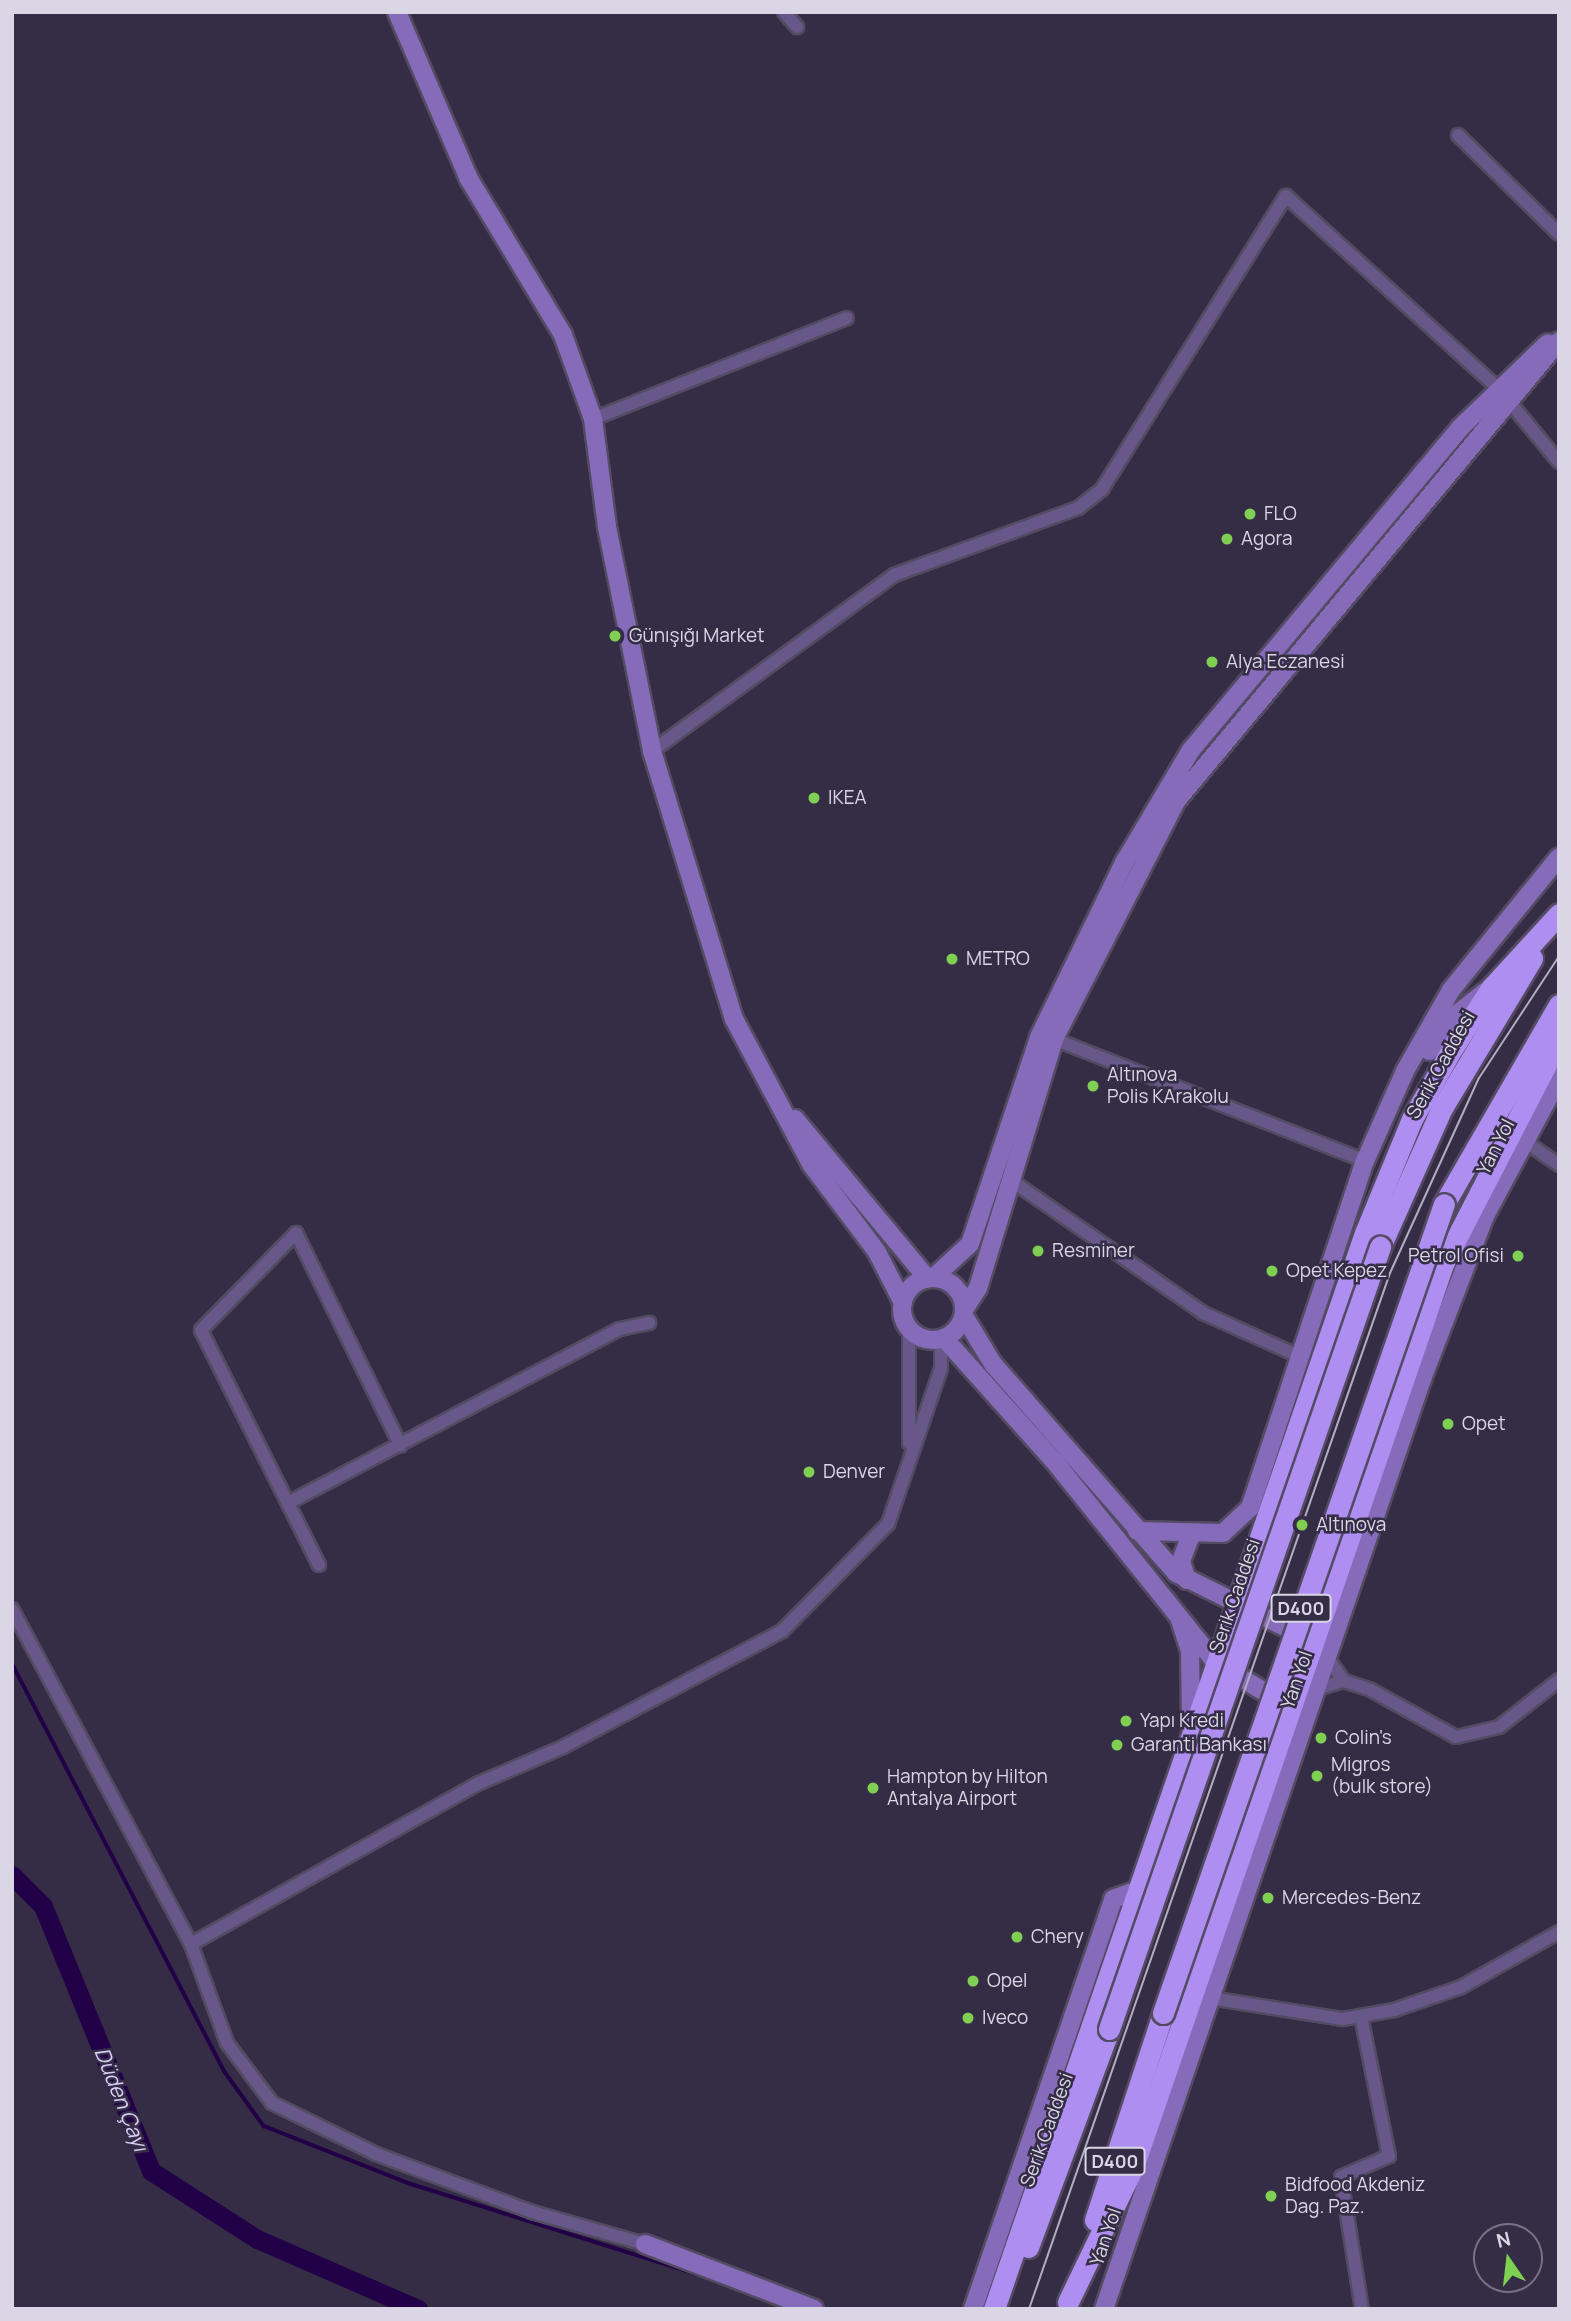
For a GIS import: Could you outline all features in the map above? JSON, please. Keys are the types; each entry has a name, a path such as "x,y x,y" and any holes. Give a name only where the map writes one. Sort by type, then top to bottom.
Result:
{"highway":[{"path":"982,2308 1135,1891 1303,1401 1412,1119 1492,986 1559,914"},
{"name":"Serik Caddesi","path":"1005,2309 1108,2029 1380,1247 1453,1087 1559,922"},
{"name":"D400","path":"1067,2305 1163,2013 1444,1204 1559,1005"},
{"path":"1067,2305 1133,2167 1310,1639 1443,1264 1559,1039"}],"street":[{"path":"397,12 469,178 563,335 593,419 607,527 652,751 734,1019 811,1164 877,1252 903,1303 909,1329 909,1450"},
{"path":"784,12 797,27"},
{"path":"1458,135 1559,234"},
{"path":"652,751 894,575 1078,508 1102,489 1286,196 1498,388 1509,407 1559,462"},
{"path":"593,419 847,318"},
{"path":"903,1303 970,1244 1047,1037 1125,861 1191,750 1498,388 1559,334"},
{"path":"191,1944 477,1784 563,1747 782,1631 888,1524 909,1450 941,1368 943,1339 978,1288 1012,1181 1047,1037 1198,770 1387,542 1509,407 1559,341"},
{"path":"1137,1531 1190,1537 1223,1533 1250,1508 1364,1161 1412,1062 1451,990 1559,856"},
{"path":"1412,1062 1492,986"},
{"path":"1047,1037 1364,1161"},
{"name":"Yan Yol","path":"1104,2309 1422,1379 1485,1216 1522,1140 1559,1078"},
{"path":"780,1104 930,1278 951,1283 993,1364 1137,1531 1187,1580 1234,1605 1310,1639 1344,1681 1456,1737 1499,1727 1559,1681"},
{"path":"1522,1140 1559,1165"},
{"path":"1012,1181 1203,1313 1301,1357"},
{"path":"319,1565 201,1329 296,1233 401,1446"},
{"path":"288,1503 620,1329 649,1323"},
{"path":"909,1329 943,1339 1177,1610 1215,1662 1262,1690 1292,1694 1344,1681"},
{"path":"1301,1357 1303,1401"},
{"path":"1187,1580 1181,1561 1190,1537"},
{"path":"12,1609 191,1944 227,2043 272,2102 376,2154 531,2212 645,2244 814,2309"},
{"path":"1177,1610 1189,1650 1191,1731"},
{"path":"982,2308 1114,1897 1135,1891"},
{"path":"1206,1952 1210,1998 1343,2019 1461,1987 1559,1931"},
{"path":"1361,2016 1389,2156 1341,2177 1362,2309"},
{"path":"1157,2096 1184,2074"}],"waterway":[{"path":"12,1663 225,2072 264,2126 408,2183 713,2279"},
{"name":"Düden Çayı","path":"12,1875 43,1906 151,2171 257,2239 418,2309"}],"tram line":[{"path":"1029,2309 1390,1273 1479,1078 1559,956"}],"place":[{"name":"FLO","path":"1250,514"},
{"name":"Agora","path":"1227,539"},
{"name":"Günışığı Market","path":"615,636"},
{"name":"Alya Eczanesi","path":"1212,662"},
{"name":"IKEA","path":"814,798"},
{"name":"METRO","path":"952,959"},
{"name":"Altınova Polis KArakolu","path":"1093,1086"},
{"name":"Resminer","path":"1038,1251"},
{"name":"Petrol Ofisi","path":"1518,1256"},
{"name":"Opet Kepez","path":"1272,1271"},
{"name":"Opet","path":"1448,1424"},
{"name":"Denver","path":"809,1472"},
{"name":"Altınova","path":"1302,1525"},
{"name":"Yapı Kredi","path":"1126,1721"},
{"name":"Colin's","path":"1321,1738"},
{"name":"Garanti Bankası","path":"1117,1745"},
{"name":"Migros (bulk store)","path":"1317,1776"},
{"name":"Hampton by Hilton Antalya Airport","path":"873,1788"},
{"name":"Mercedes-Benz","path":"1268,1898"},
{"name":"Chery","path":"1017,1937"},
{"name":"Opel","path":"973,1981"},
{"name":"Iveco","path":"968,2018"},
{"name":"Bidfood Akdeniz Dag. Paz.","path":"1271,2196"}]}
